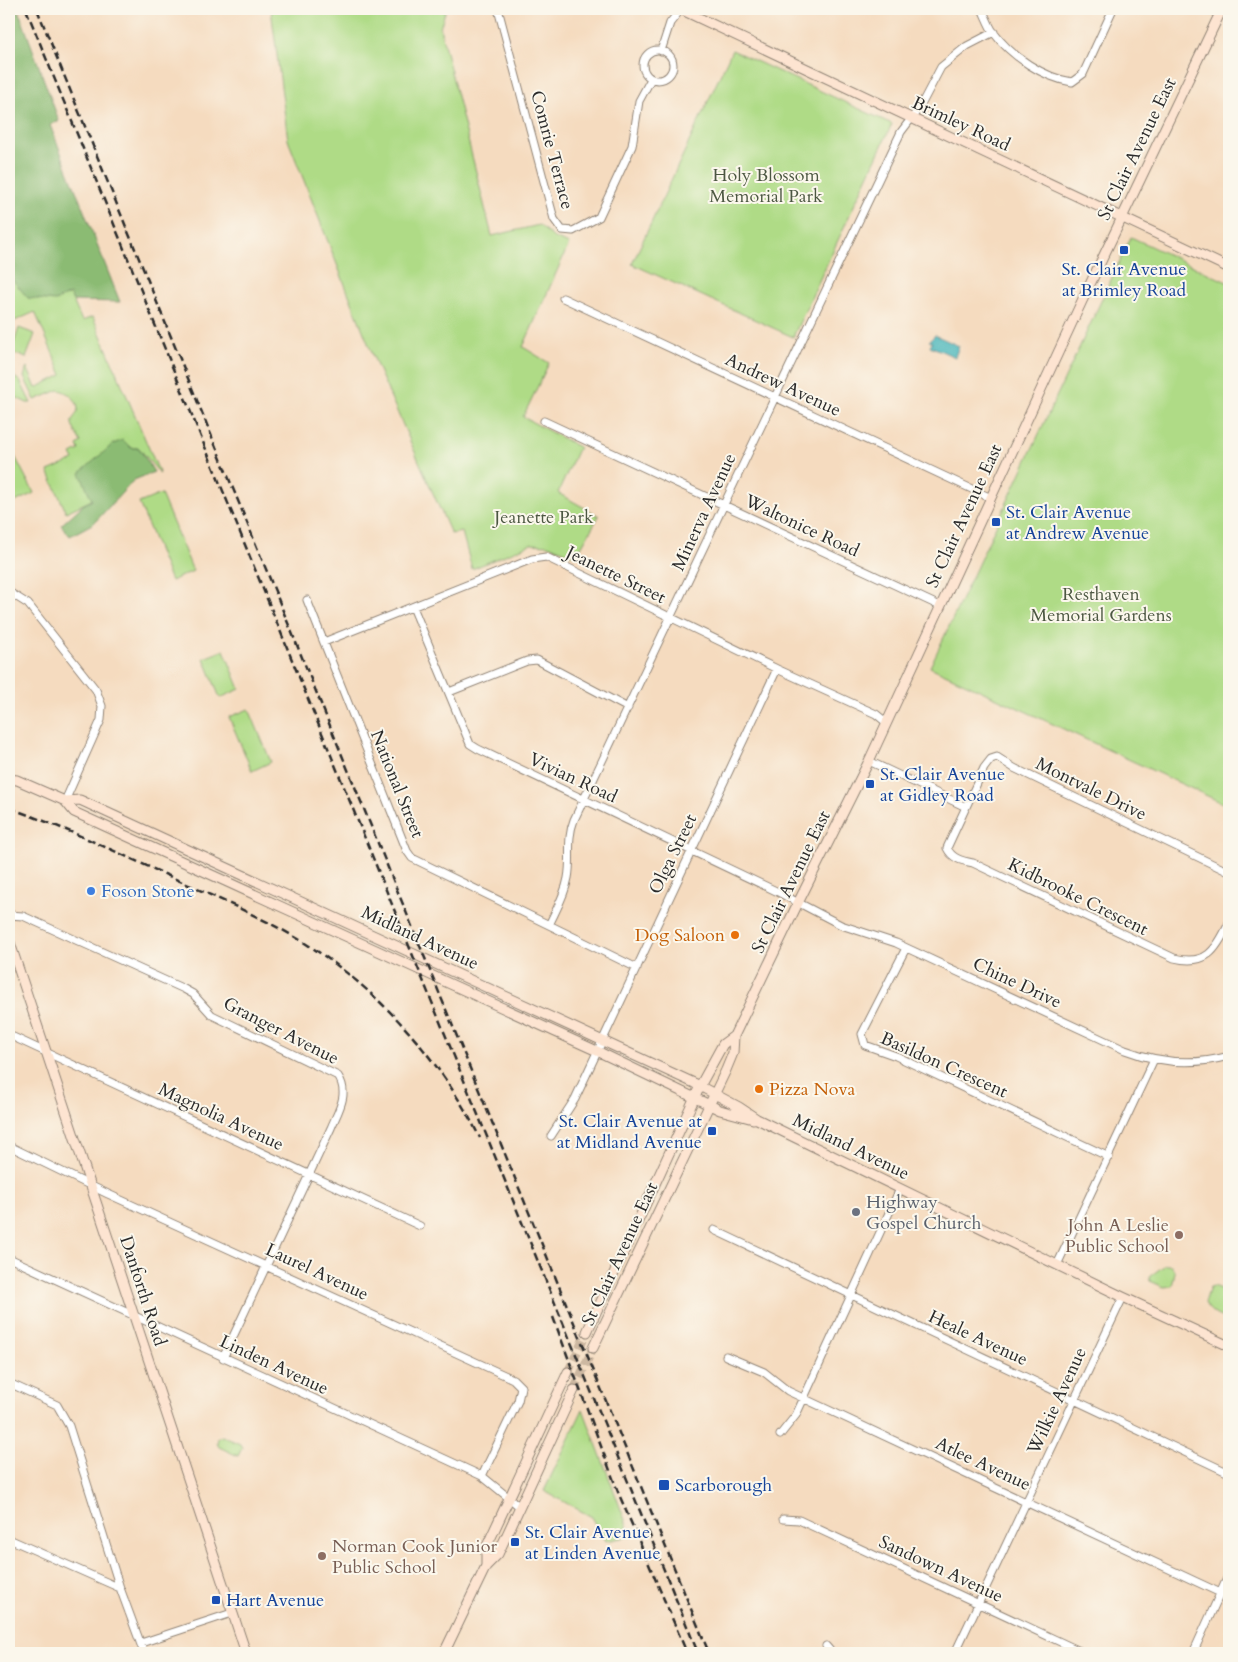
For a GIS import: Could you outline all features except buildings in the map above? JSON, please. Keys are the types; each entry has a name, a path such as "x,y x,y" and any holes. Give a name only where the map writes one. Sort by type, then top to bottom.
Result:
{"main road":[{"name":"Brimley Road","path":"681,9 1229,268"},
{"name":"St Clair Avenue East","path":"593,1348 733,1053 734,1036 869,762 1122,218 1221,12"},
{"name":"Midland Avenue","path":"9,772 13,779 66,801 80,800 700,1086 756,1119 1123,1297 1229,1346"},
{"name":"Midland Avenue","path":"66,801 74,812 597,1051 720,1110 756,1119"},
{"name":"Danforth Road","path":"9,940 246,1653"},
{"name":"St Clair Avenue East","path":"586,1332 700,1086 723,1044 734,1036"},
{"path":"486,1566 486,1548 511,1498 568,1372"},
{"path":"444,1653 486,1566 498,1554 574,1390"}],"street":[{"name":"Comrie Terrace","path":"498,9 554,219 562,230 573,231 599,217 632,146 639,101 652,79"},
{"path":"661,51 670,23 681,9"},
{"path":"982,9 994,32 1003,44 1023,60 1061,80 1072,82 1083,74 1113,9"},
{"path":"1208,9 1221,12"},
{"name":"Minerva Avenue","path":"549,925 565,893 569,876 568,837 584,800 897,140 920,107 934,77 948,60 994,32"},
{"path":"661,51 670,57 672,62 671,72 662,79 652,79 644,71 644,61 650,52 661,51"},
{"name":"Andrew Avenue","path":"563,298 991,498"},
{"name":"Waltonice Road","path":"544,422 940,606"},
{"name":"Jeanette Street","path":"324,642 532,558 542,556 777,669 876,714 887,723"},
{"path":"9,592 28,604 97,691 101,700 103,712 101,722 66,801"},
{"name":"National Street","path":"307,600 407,851 412,858 637,968"},
{"name":"Vivian Road","path":"413,607 470,744 798,903"},
{"path":"449,692 527,661 537,660 628,708"},
{"name":"Olga Street","path":"551,1136 575,1099 777,669"},
{"name":"Montvale Drive","path":"966,807 986,764 991,759 997,757 1014,768 1229,872"},
{"path":"869,762 966,807"},
{"name":"Kidbrooke Crescent","path":"966,807 948,842 947,848 950,854 1164,954 1183,960 1203,959 1216,948 1229,924"},
{"name":"Chine Drive","path":"798,903 841,925 882,937 1106,1042 1154,1059 1171,1062 1202,1062 1229,1056"},
{"name":"Granger Avenue","path":"9,915 23,916 184,989 193,994 212,1016 338,1076 345,1091 342,1100 223,1358"},
{"name":"Basildon Crescent","path":"906,948 862,1034 865,1045 896,1056 1109,1158"},
{"name":"Magnolia Avenue","path":"9,1036 420,1226"},
{"path":"1058,1265 1154,1059"},
{"name":"Laurel Avenue","path":"9,1146 520,1385 518,1401 482,1476"},
{"path":"780,1435 791,1423 804,1398 900,1189"},
{"name":"Heale Avenue","path":"714,1230 1229,1473"},
{"name":"Linden Avenue","path":"9,1258 482,1476 520,1507"},
{"name":"Wilkie Avenue","path":"955,1653 1123,1297"},
{"name":"Atlee Avenue","path":"726,1356 764,1372 780,1386 804,1398 1229,1597"},
{"path":"9,1383 51,1401 62,1411 69,1426 120,1588 144,1653"},
{"name":"Sandown Avenue","path":"783,1519 799,1520 1084,1653"},
{"path":"9,1539 120,1588"},
{"path":"1193,1653 1229,1574"},
{"path":"141,1643 232,1613"},
{"path":"826,1646 832,1653"}],"green space":[{"path":"9,9 18,9 59,121 50,125 120,302 73,301 70,294 55,301 28,298 9,276"},
{"name":"Jeanette Park","path":"271,9 446,9 440,28 492,236 539,225 554,238 569,244 523,347 549,363 523,417 579,447 558,493 599,516 576,556 548,545 531,544 472,569 462,532 451,534 377,366 288,140"},
{"name":"Holy Blossom Memorial Park","path":"732,50 892,124 793,337 632,264"},
{"name":"Resthaven Memorial Gardens","path":"1131,237 1229,283 1229,806 930,667"},
{"path":"9,246 55,301 70,294 82,321 93,317 160,474 139,448 131,448 92,500 66,512 48,471 74,460 71,454 79,450 77,445 81,442 72,422 78,409 76,401 70,395 59,390 35,400 24,377 27,367 36,388 62,375 35,312 10,323 12,333 9,335"},
{"path":"19,328 35,334 26,358 11,352"},
{"path":"14,377 20,381 31,403 27,403 9,394 9,378"},
{"path":"123,440 131,448 139,448 154,472 134,480 94,523 70,536 61,525 83,505 92,500 80,473 113,444"},
{"path":"9,445 34,493 9,505"},
{"path":"161,494 193,571 171,581 139,503"},
{"path":"224,650 240,689 220,698 204,658"},
{"path":"249,709 271,762 252,771 229,717"},
{"path":"1165,1265 1171,1265 1175,1272 1172,1286 1164,1287 1150,1281 1149,1277"},
{"path":"1214,1286 1229,1292 1229,1315 1227,1318 1214,1314 1205,1303 1210,1287"},
{"path":"583,1409 631,1536 606,1541 592,1517 544,1491"},
{"path":"222,1436 240,1444 242,1448 238,1456 219,1447 217,1443 218,1438"}],"water":[{"path":"935,335 959,346 955,357 930,346 932,342 929,341"}],"tunnel":[{"path":"568,1372 587,1332"},
{"path":"574,1390 593,1348"}],"railway":[{"path":"26,9 698,1653"},
{"path":"37,9 709,1653"},
{"path":"9,808 90,840 233,905 295,937 324,956 378,1000 425,1051 464,1108 480,1138"},
{"path":"553,1317 618,1492 687,1653"}],"place":[{"name":"St. Clair Avenue at Brimley Road","path":"1124,250"},
{"name":"St. Clair Avenue at Andrew Avenue","path":"996,522"},
{"name":"St. Clair Avenue at Gidley Road","path":"870,784"},
{"name":"Foson Stone","path":"91,891"},
{"name":"Dog Saloon","path":"735,935"},
{"name":"Pizza Nova","path":"759,1089"},
{"name":"St. Clair Avenue at at Midland Avenue","path":"712,1131"},
{"name":"Highway Gospel Church","path":"856,1212"},
{"name":"John A Leslie Public School","path":"1179,1235"},
{"name":"Scarborough","path":"664,1485"},
{"name":"St. Clair Avenue at Linden Avenue","path":"515,1542"},
{"name":"Norman Cook Junior Public School","path":"322,1556"},
{"name":"Hart Avenue","path":"216,1600"}]}
